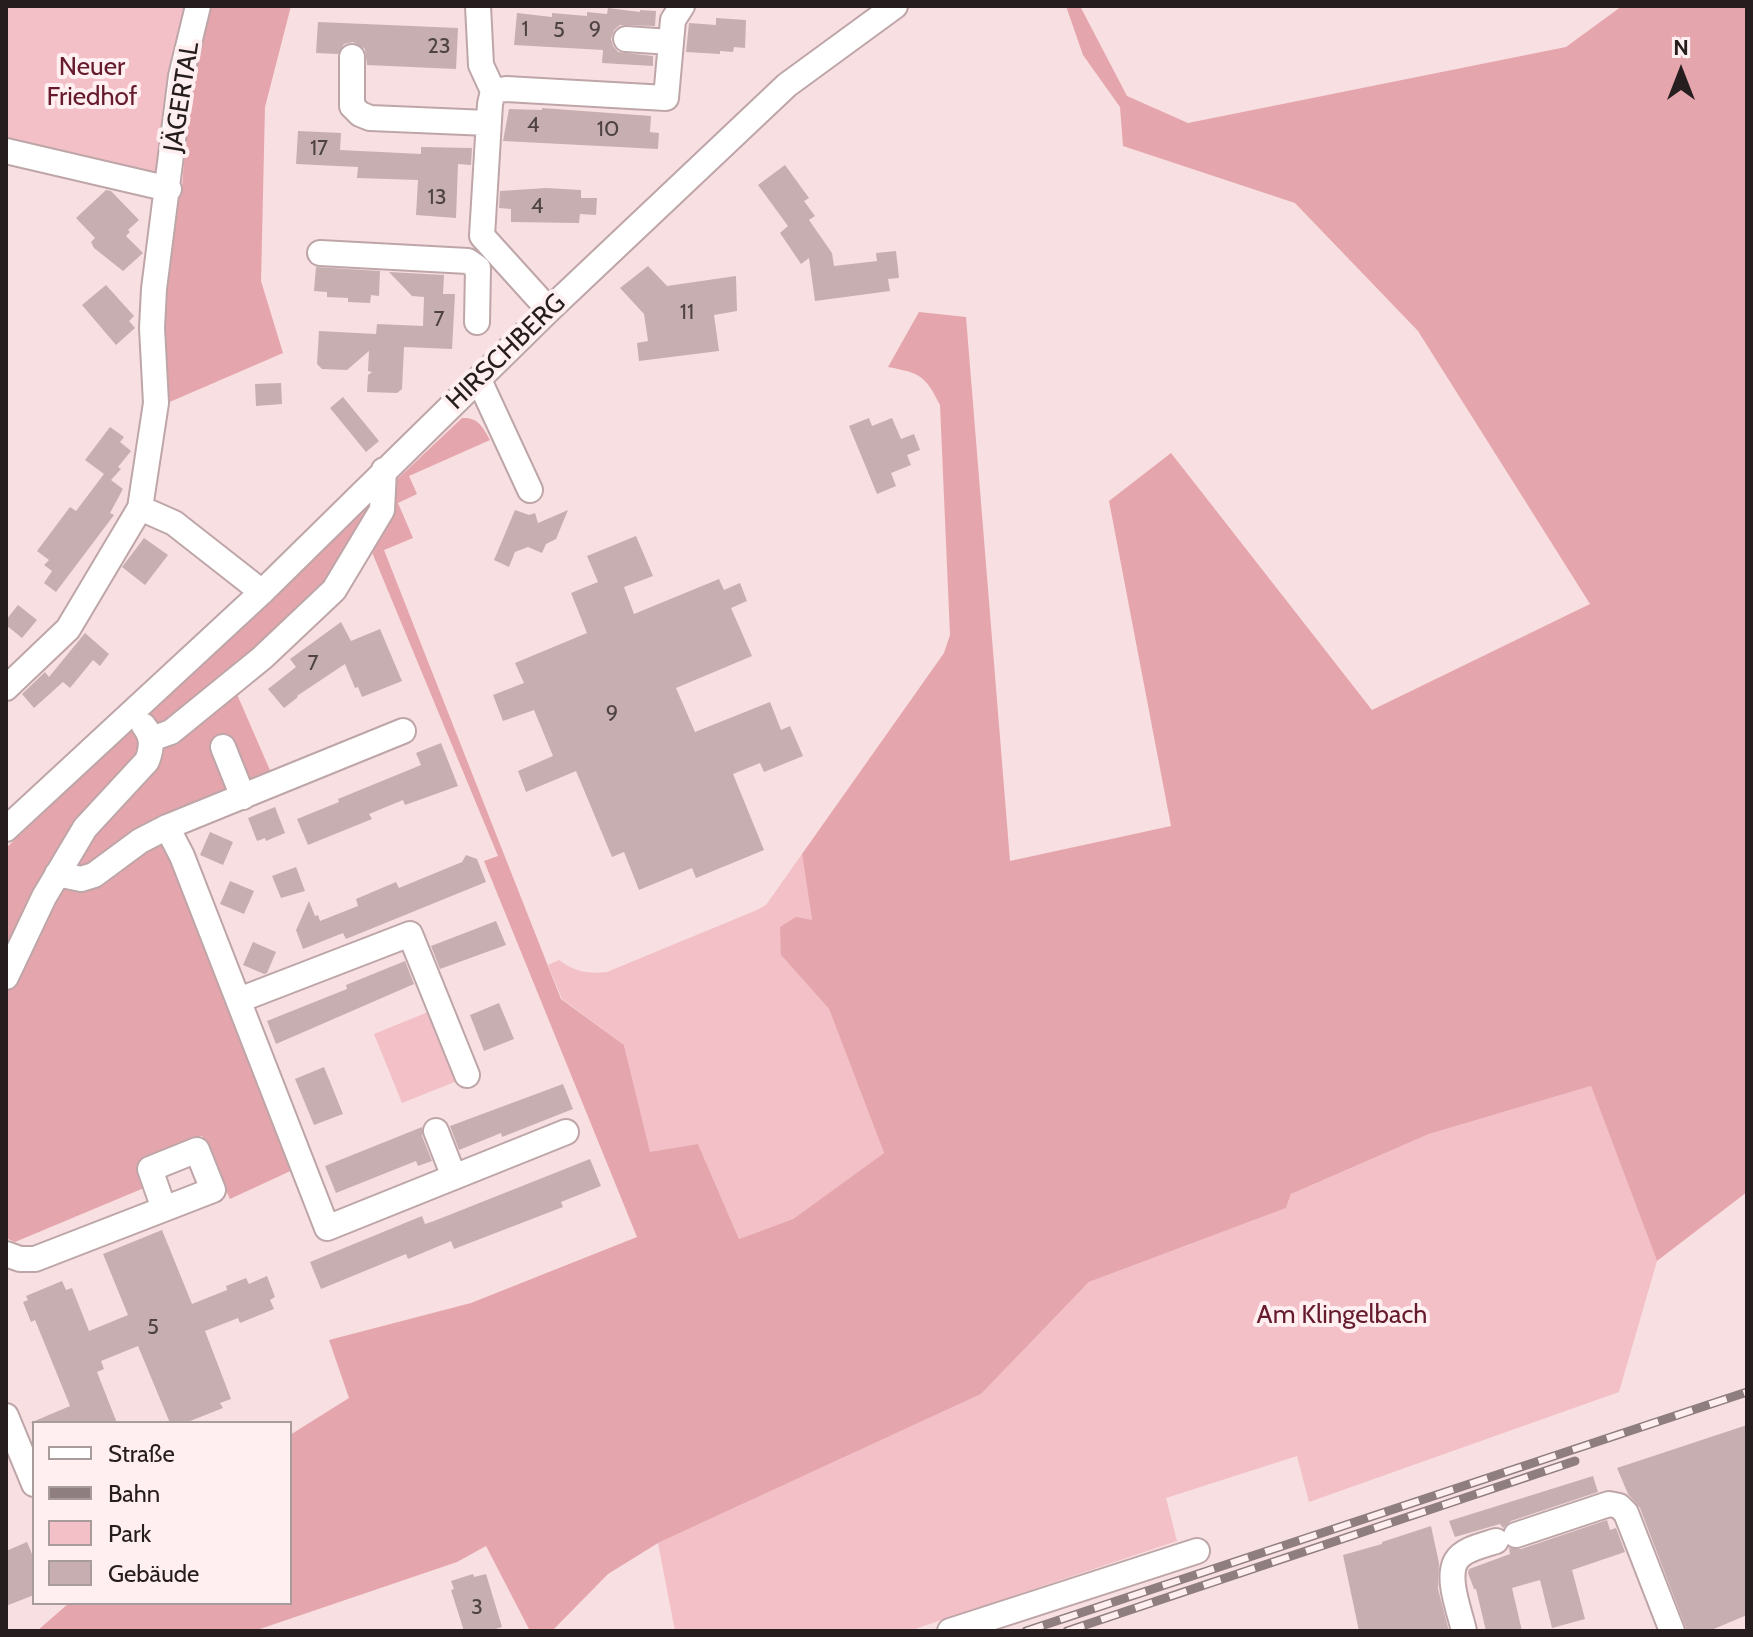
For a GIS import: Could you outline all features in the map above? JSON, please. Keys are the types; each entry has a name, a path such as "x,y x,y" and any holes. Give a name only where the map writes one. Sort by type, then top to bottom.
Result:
{"street":[{"name":"JÄGERTAL","path":"140,508 156,403 152,328 154,289 181,76 198,6"},
{"path":"478,6 481,65 493,91 488,123 482,236 549,310"},
{"path":"493,91 506,89 666,98 673,20 682,6"},
{"name":"HIRSCHBERG","path":"6,829 262,592 549,310 787,85 895,6"},
{"path":"626,39 671,42"},
{"path":"352,57 352,106 360,114 370,118 488,123"},
{"path":"6,151 169,189"},
{"path":"320,253 468,261 478,268 477,322"},
{"path":"478,275 514,270"},
{"path":"479,380 530,490"},
{"path":"151,739 171,732 262,658 334,590 382,510 384,470"},
{"path":"6,688 68,629 140,508 174,523 262,592"},
{"path":"6,977 57,874 85,828 147,761 152,750 151,739 147,729 130,713"},
{"path":"57,874 70,878 94,875 140,841 167,827 403,731"},
{"path":"223,747 243,797"},
{"path":"167,827 182,856 327,1228 566,1132"},
{"path":"239,1000 410,934 467,1075"},
{"path":"436,1131 454,1177"},
{"path":"6,1254 20,1259 35,1259 164,1209"},
{"path":"6,1416 32,1479"},
{"path":"1464,1631 1454,1586 1453,1572 1457,1559 1469,1550 1609,1504 1619,1506 1626,1513 1672,1631"},
{"path":"950,1631 1197,1551"}],"green space":[{"name":"Neuer Friedhof","path":"6,6 186,6 160,177 6,139"},
{"path":"802,854 812,920 781,955 829,1009 884,1153 793,1219 739,1239 698,1144 650,1153 624,1045 562,999 548,965 559,960 582,971 607,972 757,910 766,905"},
{"path":"433,1010 462,1079 402,1103 374,1034"},
{"name":"Am Klingelbach","path":"1591,1086 1657,1261 1619,1392 1309,1502 1297,1456 1166,1498 1177,1541 909,1631 675,1631 658,1543 981,1394 1089,1282 1286,1208 1291,1194 1429,1134"}],"shaded area":[{"path":"205,6 291,6 265,107 261,281 283,353 165,404 160,346 168,250 182,187 192,59"},
{"path":"1066,6 1080,6 1127,96 1188,123 1566,47 1622,6 1747,6 1747,1192 1657,1261 1591,1086 1429,1134 1291,1194 1286,1208 1089,1282 981,1394 658,1543 608,1574 552,1631 530,1631 486,1546 457,1562 254,1631 37,1631 67,1605 292,1605 292,1434 349,1398 329,1340 471,1303 637,1237 484,861 498,856 369,545 236,692 279,791 179,832 312,1161 230,1199 202,1136 137,1165 144,1188 15,1242 6,1238 6,848 462,418 476,421 490,440 409,476 417,494 398,503 413,538 384,550 561,999 624,1045 650,1152 698,1144 739,1239 793,1219 884,1153 829,1009 781,955 780,927 796,917 812,920 802,854 944,653 950,635 940,405 920,377 888,367 919,312 966,317 1010,861 1171,826 1109,501 1171,453 1372,710 1590,604 1418,331 1295,203 1123,146 1120,107 1083,55"}],"building":[{"path":"608,8 656,11 655,26 620,25 611,39 618,52 653,56 653,66 602,63 603,50 514,45 517,13 552,17 552,13 587,16 587,12 607,14"},
{"path":"716,18 746,20 745,48 734,47 733,52 720,51 720,54 686,52 689,23 716,25"},
{"path":"318,22 458,28 456,69 367,65 365,49 353,42 344,44 338,54 316,53"},
{"path":"542,108 651,116 650,132 659,133 658,149 503,141 509,109"},
{"path":"298,131 341,133 340,150 421,154 421,147 472,148 471,165 458,164 456,218 416,215 418,180 357,178 358,167 296,164"},
{"path":"785,165 809,198 804,201 815,216 809,220 832,253 834,266 877,261 876,253 896,251 899,278 888,279 890,291 815,301 809,258 801,264 780,233 788,226 758,185"},
{"path":"546,188 581,190 581,198 597,198 596,215 580,214 579,223 511,222 511,209 499,208 500,191"},
{"path":"106,190 111,191 139,220 126,236 143,253 123,271 94,248 91,242 95,238 76,218"},
{"path":"648,266 667,286 736,276 737,311 714,315 719,351 639,361 637,343 648,341 644,314 620,288"},
{"path":"316,267 380,271 379,296 371,295 370,303 327,297 327,292 314,291"},
{"path":"389,272 444,275 443,294 455,294 452,349 404,347 402,389 397,393 367,392 368,375 372,372 368,371 369,351 347,370 322,369 317,364 319,331 376,334 377,324 423,326 424,297 412,296"},
{"path":"106,285 134,316 129,321 135,328 116,345 82,305"},
{"path":"281,383 282,404 256,406 255,384"},
{"path":"343,397 379,441 366,452 330,408"},
{"path":"869,418 872,426 892,418 901,439 914,434 920,450 907,455 911,465 891,473 896,486 877,494 849,426"},
{"path":"110,427 124,437 120,442 131,451 111,480 123,489 110,513 114,515 56,592 44,583 52,571 44,565 49,560 37,551 70,507 76,511 104,474 85,460"},
{"path":"515,510 529,515 535,513 538,523 568,510 556,539 546,544 542,553 528,547 515,552 509,567 494,560"},
{"path":"636,536 653,576 624,587 634,614 719,579 724,590 740,583 747,601 731,608 752,656 676,688 695,732 770,702 781,730 790,726 803,756 764,772 760,763 733,774 764,850 696,878 692,868 639,890 624,852 612,857 576,771 526,792 518,771 553,756 534,710 503,721 493,695 524,683 515,663 587,633 571,593 598,582 587,556"},
{"path":"144,538 168,555 145,585 122,567"},
{"path":"18,605 37,620 22,638 6,625 6,620"},
{"path":"341,622 351,641 380,629 402,681 362,697 345,664 284,708 268,689 296,667 290,659"},
{"path":"85,633 109,654 100,666 93,660 70,688 63,682 34,708 22,694 45,672 49,677"},
{"path":"441,743 458,786 405,805 403,800 369,814 372,819 308,845 297,819 421,765 416,753"},
{"path":"275,807 285,833 266,841 265,838 257,841 248,818"},
{"path":"210,832 233,842 223,865 200,855"},
{"path":"466,855 477,859 486,882 346,939 343,933 303,949 296,930 309,901 320,921 358,906 356,899 396,882 399,888 462,862"},
{"path":"296,867 305,891 281,898 272,876"},
{"path":"230,881 254,891 244,914 220,904"},
{"path":"496,921 506,945 440,969 431,946"},
{"path":"253,942 276,952 267,973 243,965"},
{"path":"405,961 414,984 276,1044 267,1021 347,989 346,985"},
{"path":"499,1003 514,1039 484,1051 470,1015"},
{"path":"324,1067 343,1114 314,1125 295,1079"},
{"path":"563,1084 573,1109 459,1150 450,1126"},
{"path":"422,1127 422,1136 432,1161 418,1166 416,1161 336,1193 325,1166"},
{"path":"590,1159 601,1186 561,1202 563,1207 454,1249 451,1241 408,1259 406,1254 321,1289 310,1262 422,1216 425,1224 434,1221"},
{"path":"162,1230 192,1304 227,1290 226,1286 246,1278 249,1284 267,1276 275,1297 270,1300 274,1309 240,1323 238,1318 205,1331 231,1399 220,1403 223,1408 190,1421 169,1421 138,1346 101,1361 104,1369 97,1372 116,1421 35,1421 70,1406 35,1320 31,1322 23,1302 28,1300 26,1296 62,1281 66,1290 72,1288 89,1331 128,1315 103,1254"},
{"path":"1747,1425 1747,1615 1709,1631 1687,1631 1640,1508 1628,1494 1617,1468"},
{"path":"1593,1476 1598,1492 1511,1521 1503,1528 1500,1524 1455,1537 1449,1521"},
{"path":"1607,1520 1610,1530 1616,1528 1625,1552 1572,1570 1585,1619 1552,1628 1540,1580 1512,1588 1522,1631 1486,1631 1469,1569 1510,1554 1509,1548 1521,1549"},
{"path":"1431,1526 1439,1563 1438,1589 1449,1631 1359,1631 1343,1555"},
{"path":"27,1542 32,1554 32,1596 6,1606 6,1551"},
{"path":"473,1574 474,1577 486,1574 502,1627 489,1631 464,1631 451,1581"}],"railway":[{"path":"1026,1631 1747,1392"},
{"path":"1067,1631 1575,1461"}]}
